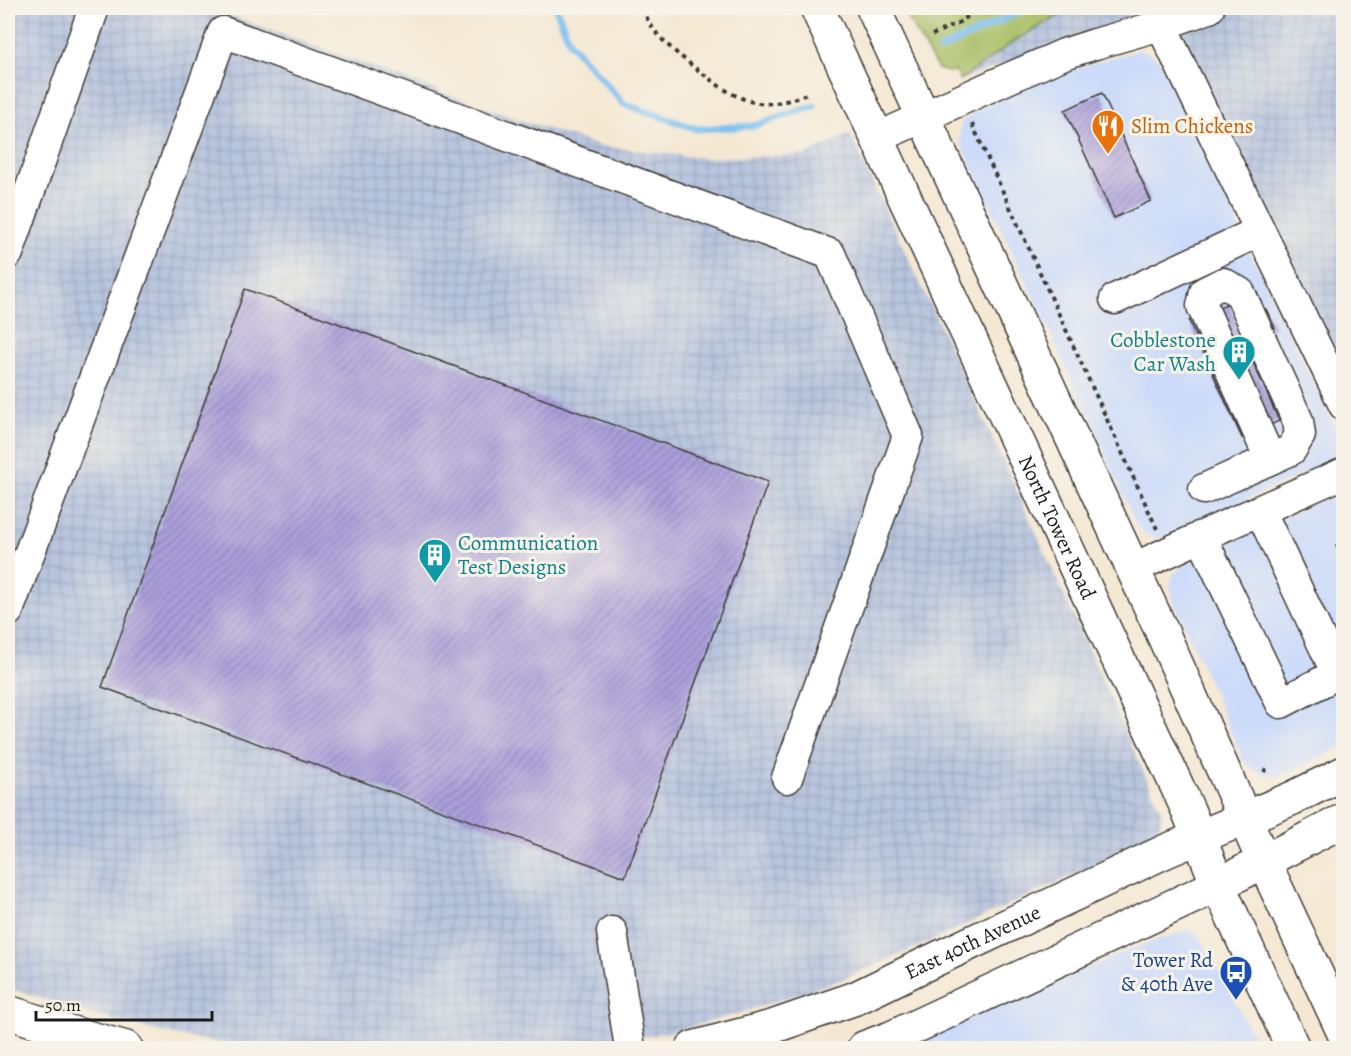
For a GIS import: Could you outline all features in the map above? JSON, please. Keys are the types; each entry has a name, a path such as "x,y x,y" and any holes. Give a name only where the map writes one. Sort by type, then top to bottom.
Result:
{"main road":[{"name":"North Tower Road","path":"817,8 1188,810 1218,885 1293,1048"},
{"path":"873,8 1344,1033"},
{"name":"East 40th Avenue","path":"693,1048 772,1027 856,998 1123,871 1293,798 1344,773"},
{"path":"864,1048 891,1038 1218,885 1344,820"},
{"path":"8,1012 126,1048"}],"lane":[{"path":"8,253 94,8"},
{"path":"877,138 1064,54 1209,8"},
{"path":"1161,25 1344,405"},
{"path":"8,611 223,32 830,254 908,436 787,778"},
{"path":"1115,299 1260,231"},
{"path":"1204,489 1291,450 1300,435 1298,421 1240,293 1223,283 1205,292 1202,306 1270,459"},
{"path":"1132,569 1344,473"},
{"path":"1201,537 1281,703 1340,672 1260,510"},
{"path":"612,932 630,1048"}],"path":[{"path":"643,8 651,26 664,42 727,91 754,102 768,103 784,102 809,93"},
{"path":"932,35 962,21 978,8"},
{"path":"969,118 1159,531"},
{"path":"1264,772 1267,767"}],"shaded area":[{"path":"8,8 209,8 500,113 600,146 704,158 806,155 850,134 1013,482 1162,813 1157,830 1145,842 922,945 838,981 734,1015 670,1032 579,1048 250,1048 180,1036 100,1017 8,988"},
{"path":"1083,8 1156,8 960,80 1019,38 1064,13"},
{"path":"1160,8 1343,8 1343,378 1188,58"},
{"path":"1140,50 1159,60 1336,431 1337,442 1336,452 1329,462 1162,538 1148,536 1137,526 1060,353 960,142 962,121 998,100 1041,80"},
{"path":"1343,490 1343,746 1288,773 1267,777 1244,762 1173,600 1170,584 1173,574 1187,562"},
{"path":"1188,930 1197,933 1201,938 1260,1048 918,1048 915,1043 1131,949"}],"green space":[{"path":"901,8 1083,8 1064,13 1019,38 960,80 956,71 948,72 938,69"}],"building":[{"name":"Slim Chickens","path":"1102,93 1151,201 1114,218 1065,110"},
{"path":"1344,130 1344,144 1338,132"},
{"name":"Communication Test Designs","path":"245,289 768,482 625,877 102,687"},
{"name":"Cobblestone Car Wash","path":"1229,303 1237,322 1266,309 1275,328 1244,342 1279,421 1242,438 1189,321"},
{"path":"1344,541 1344,562 1336,545"}],"waterway":[{"path":"556,8 570,43 624,104 697,129 753,126 814,106"},
{"path":"939,50 1028,8"}],"place":[{"name":"Slim Chickens","path":"1108,155"},
{"name":"Cobblestone Car Wash","path":"1239,381"},
{"name":"Communication Test Designs","path":"435,584"},
{"name":"Tower Rd & 40th Ave","path":"1236,1001"}]}
